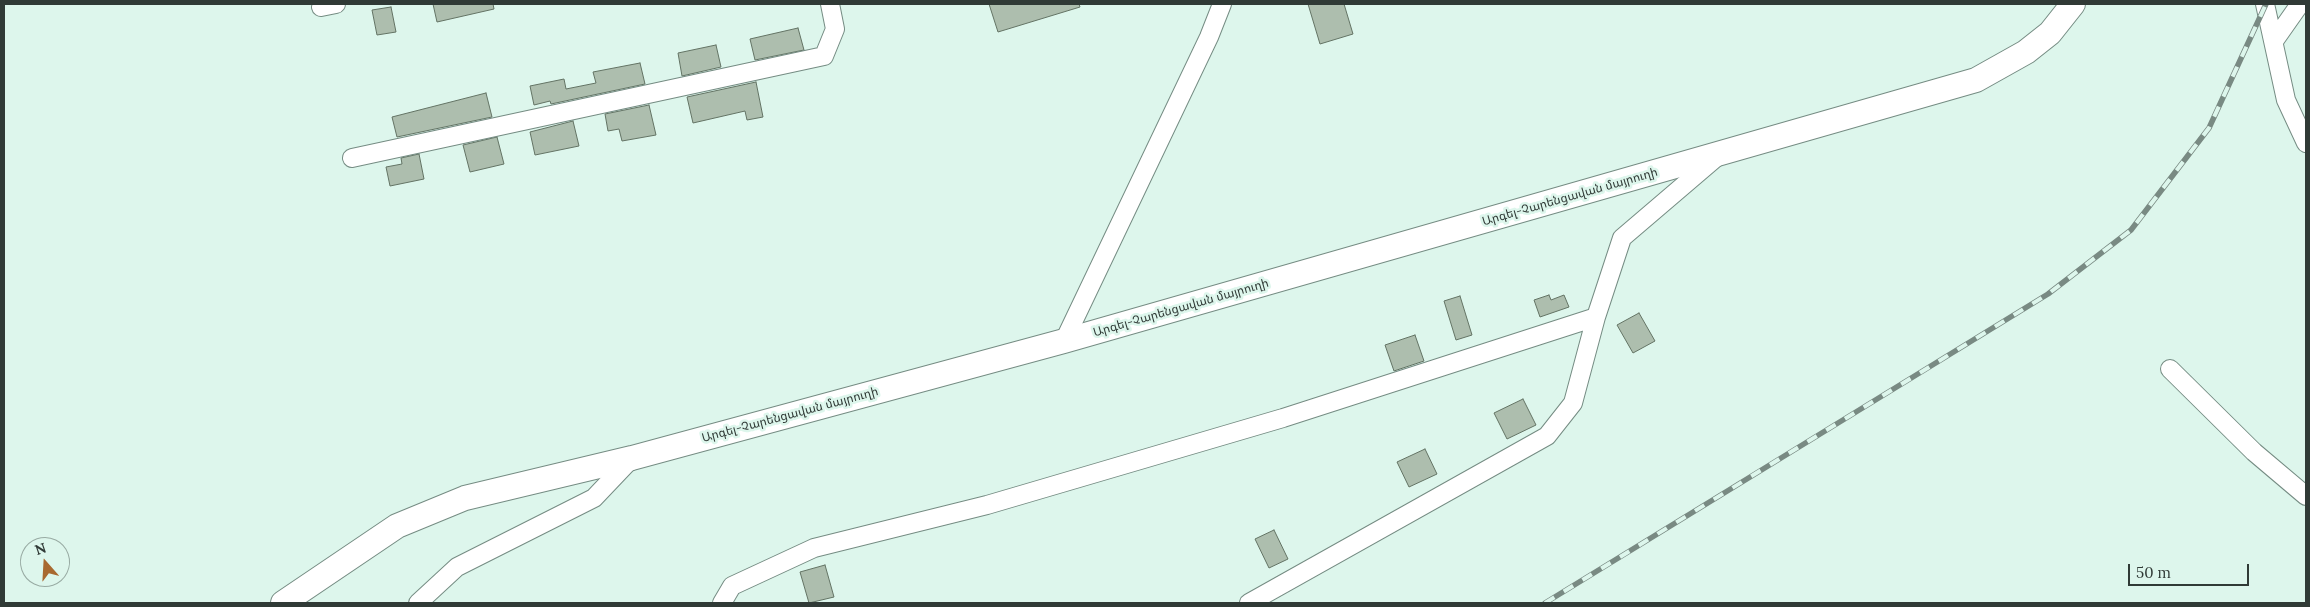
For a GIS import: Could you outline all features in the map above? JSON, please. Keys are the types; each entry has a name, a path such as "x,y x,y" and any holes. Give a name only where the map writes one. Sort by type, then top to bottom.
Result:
{"main road":[{"name":"Արգել-Չարենցավան մայրուղի","path":"283,603 406,523 465,498 632,458 1064,341 1976,80 2026,52 2050,33 2073,4"}],"street":[{"path":"352,158 824,56 835,29 830,4"},
{"path":"1064,341 1209,37 1222,4"},
{"path":"2265,4 2286,100 2306,143"},
{"path":"2274,41 2300,4"},
{"path":"1249,603 1547,436 1573,403 1596,317 1622,238 1720,154"},
{"path":"722,603 732,586 814,548 997,502 1283,418 1596,317"},
{"path":"2170,369 2254,452 2306,496"},
{"path":"418,603 457,567 594,498 632,458"}],"building":[{"path":"433,4 493,4 494,9 437,22"},
{"path":"989,4 1079,4 1080,7 998,32"},
{"path":"1308,4 1344,4 1353,34 1320,44"},
{"path":"391,7 396,32 377,35 372,10"},
{"path":"798,28 804,50 755,60 750,39"},
{"path":"716,45 721,67 682,76 678,53"},
{"path":"640,63 645,84 551,104 550,101 534,105 530,86 564,79 566,89 596,83 593,72"},
{"path":"756,82 763,117 747,120 745,111 693,123 687,97"},
{"path":"486,93 492,117 397,137 392,117"},
{"path":"649,105 656,135 622,141 619,129 608,131 605,114"},
{"path":"573,121 579,146 535,155 530,132"},
{"path":"497,137 504,164 470,172 463,145"},
{"path":"419,154 424,179 390,186 386,167 402,164 401,158"},
{"path":"1549,295 1551,300 1564,295 1569,307 1540,317 1534,300"},
{"path":"1460,296 1472,335 1456,340 1444,301"},
{"path":"1639,313 1655,341 1633,353 1617,325"},
{"path":"1415,335 1424,361 1394,371 1385,345"},
{"path":"1523,399 1536,425 1507,439 1494,413"},
{"path":"1425,449 1437,474 1409,487 1397,462"},
{"path":"1274,530 1288,559 1269,568 1255,539"},
{"path":"825,565 834,597 809,603 800,572"}],"railway":[{"path":"1545,603 2048,294 2131,230 2209,128 2266,4"}]}
